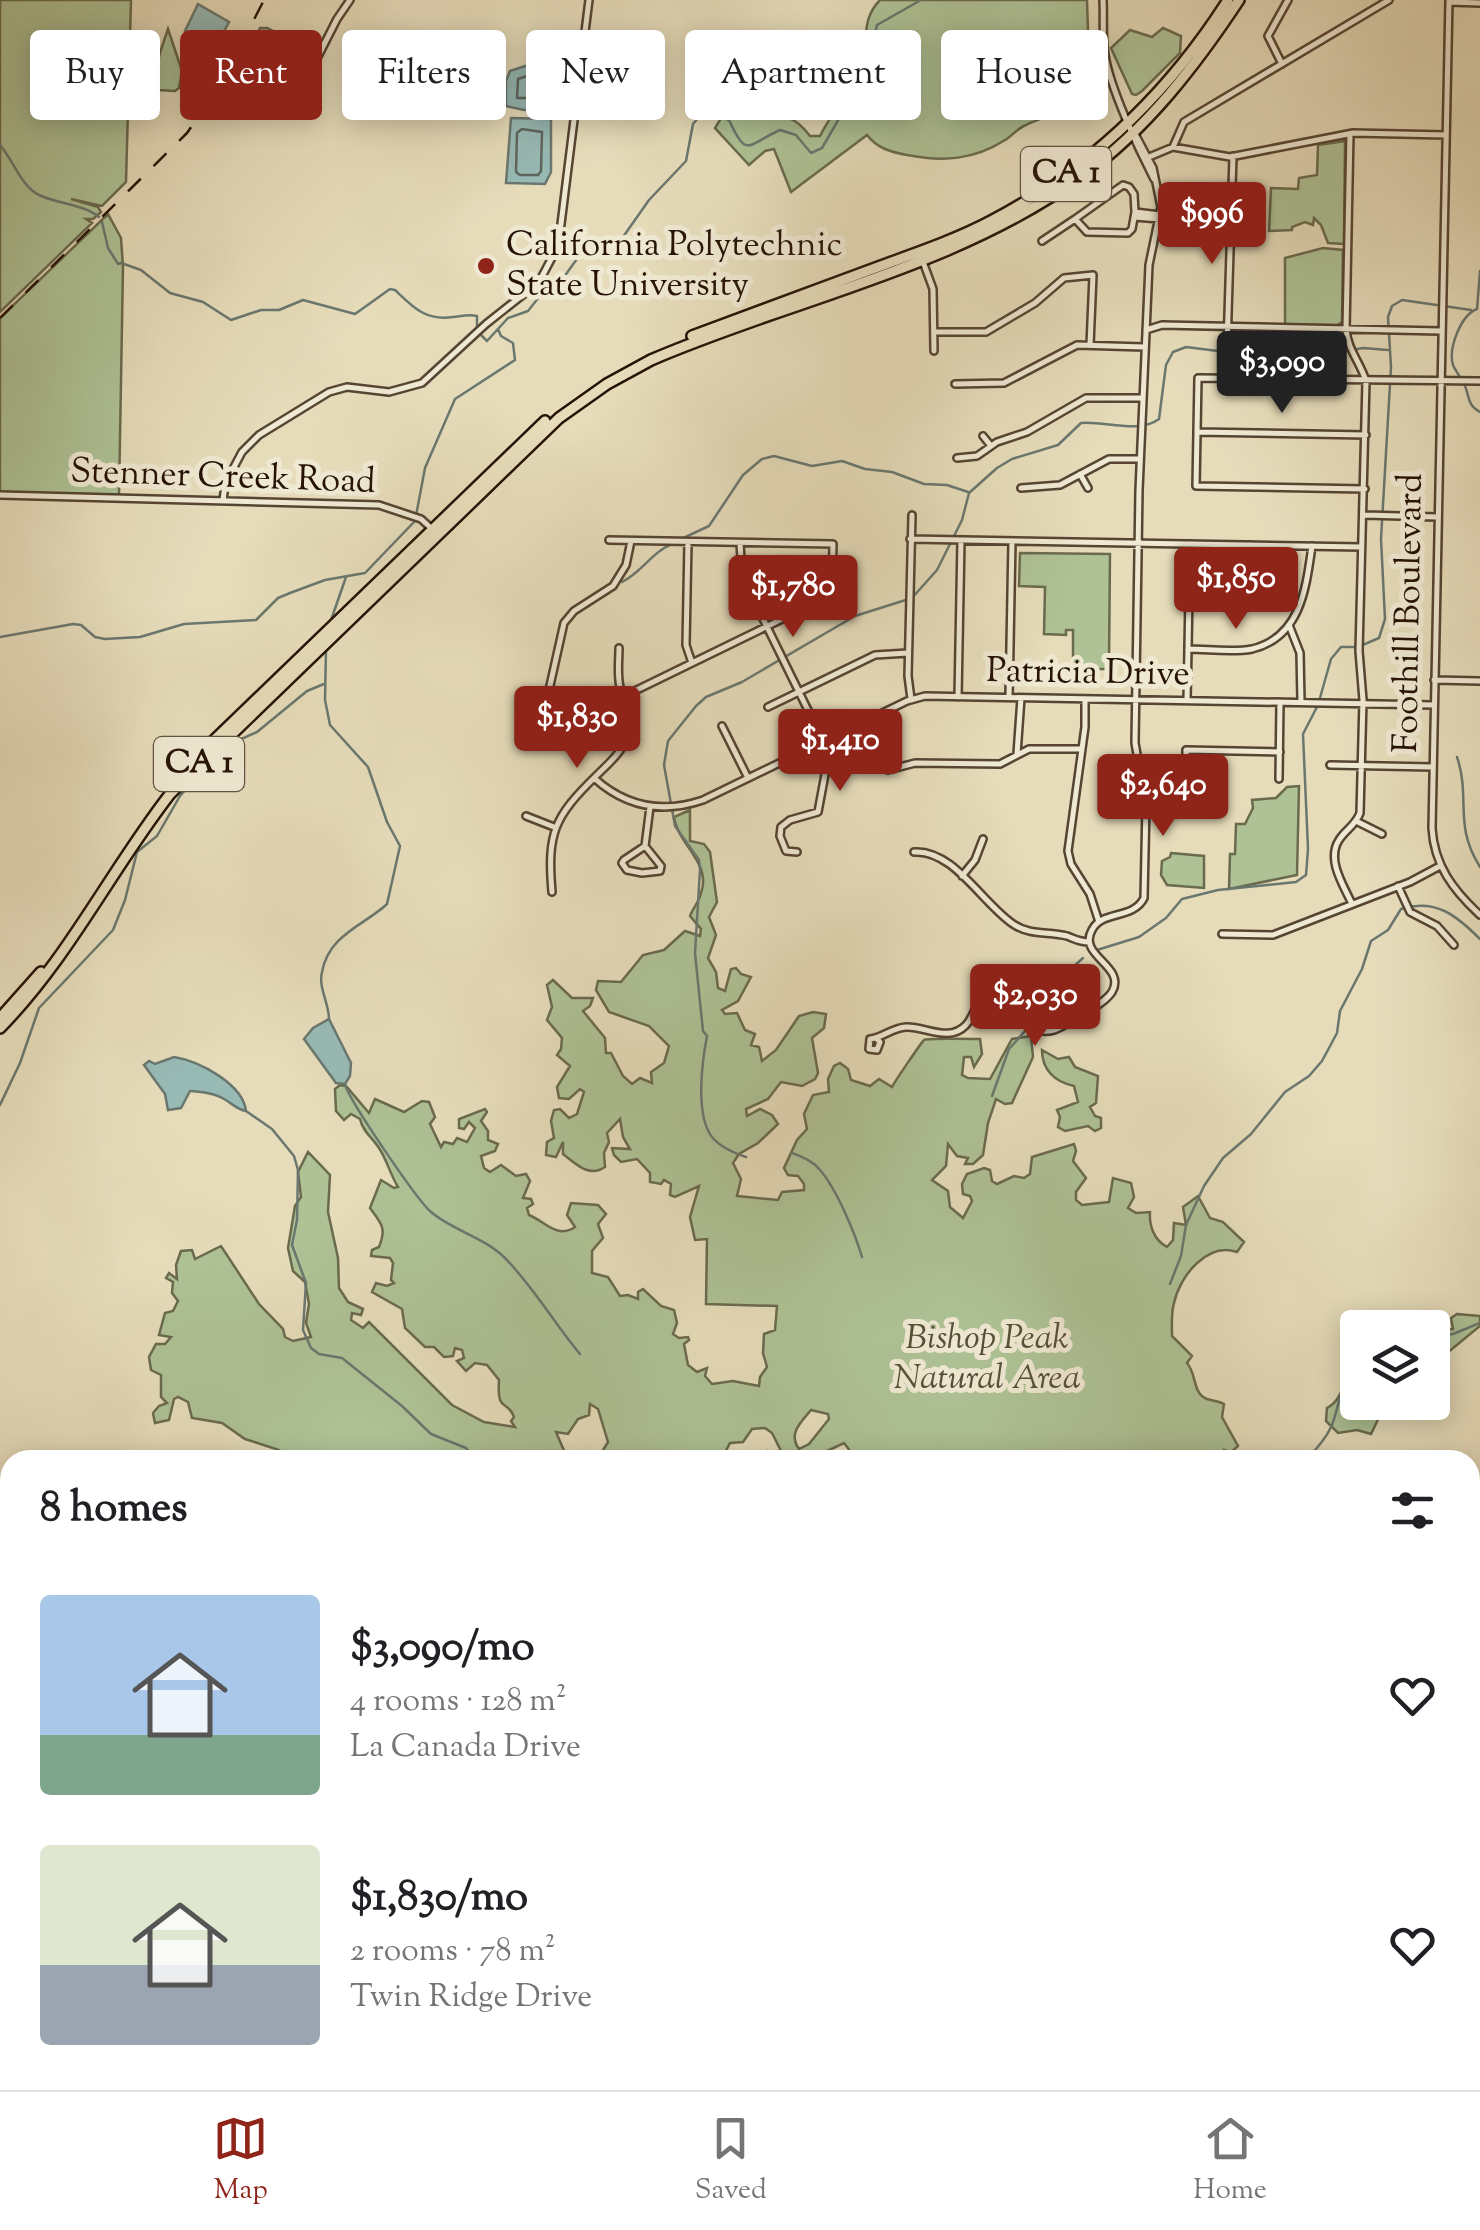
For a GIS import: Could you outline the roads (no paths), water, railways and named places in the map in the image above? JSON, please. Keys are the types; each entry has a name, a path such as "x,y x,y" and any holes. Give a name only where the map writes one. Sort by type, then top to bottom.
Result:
{"highway":[{"name":"CA 1","path":"1131,128 1228,0"},
{"name":"CA 1","path":"0,1018 43,969 128,840 179,776 559,418 626,373 686,345 920,255 1026,201 1131,128 1186,76 1239,0"},
{"name":"CA 1","path":"0,1028 36,989 134,840 170,794 435,531"}],"street":[{"path":"322,47 350,0"},
{"path":"223,502 231,469 259,436 336,389 388,392 422,383 539,282 556,250 560,232 589,0"},
{"path":"1103,0 1106,62 1133,141 1158,186"},
{"path":"1282,64 1268,36 1288,0"},
{"path":"1172,146 1184,122 1389,0"},
{"path":"1449,1 1480,3"},
{"name":"Foothill Boulevard","path":"1440,866 1432,828 1432,768 1449,1"},
{"path":"877,1039 890,1029 912,1026 926,1032 956,1031 967,1024 981,995 993,987 1011,995 1036,1030 1057,1030 1108,997 1114,988 1111,971 1091,950 1091,930 1100,922 1135,910 1144,898 1146,805 1136,751 1140,459 1149,265 1160,217 1158,186 1139,136 1131,128"},
{"path":"1148,157 1172,146 1233,156 1350,134 1446,135"},
{"path":"1350,134 1346,330 1351,352 1366,380 1358,651 1363,704 1360,808 1356,822 1338,841 1334,856 1352,904"},
{"path":"1226,379 1233,156"},
{"path":"1042,241 1123,184 1134,194 1135,215 1128,233 1088,232 1075,219"},
{"path":"1135,215 1160,217"},
{"path":"920,255 933,289 934,352"},
{"path":"934,332 990,330 1035,304 1057,282 1075,274 1093,275 1090,345"},
{"path":"1050,276 1057,282"},
{"path":"1146,330 1162,325 1440,331"},
{"path":"955,384 1004,383 1069,348 1144,347"},
{"path":"1365,489 1196,486 1198,378 1480,380"},
{"path":"957,458 977,456 1086,398 1142,398"},
{"path":"1197,432 1366,435"},
{"path":"983,436 991,446"},
{"path":"1021,488 1055,487 1109,458 1140,459"},
{"path":"1080,474 1088,488"},
{"name":"Stenner Creek Road","path":"0,496 374,505 422,519 435,531"},
{"path":"911,699 908,653 912,515"},
{"path":"1364,516 1437,517"},
{"path":"910,539 1361,547"},
{"path":"610,540 833,544 832,580 827,594 624,696 595,706 547,698 564,623 578,608 613,586 626,565 631,541"},
{"path":"958,696 961,540"},
{"path":"1009,698 1012,541"},
{"path":"688,542 686,645 692,663"},
{"path":"740,543 741,572 829,753 819,808 815,814 790,820 780,831 786,851 797,852"},
{"path":"1187,700 1190,544"},
{"path":"1250,545 1250,586"},
{"path":"1188,648 1255,648 1288,625 1302,604 1312,546"},
{"path":"1288,625 1300,653 1301,702"},
{"path":"552,892 549,852 554,827 564,810 615,757 626,740 629,720 619,678 619,648"},
{"path":"768,707 875,655 908,653"},
{"path":"1434,680 1480,681"},
{"name":"Patricia Drive","path":"650,807 672,808 697,802 911,699 958,696 1434,705"},
{"path":"1016,756 1020,745 1021,698"},
{"path":"1086,699 1068,851 1100,922"},
{"path":"1279,779 1280,702"},
{"path":"722,726 748,778"},
{"path":"888,770 915,763 1000,764 1029,749 1082,750"},
{"path":"1186,777 1186,750 1280,752"},
{"path":"1330,765 1432,768"},
{"path":"594,778 626,800 650,807 645,846 660,870 627,870 624,860 645,846"},
{"path":"526,816 554,827"},
{"path":"1356,822 1382,834"},
{"path":"962,876 982,839"},
{"path":"914,852 934,854 1022,930 1089,942"},
{"path":"1222,934 1273,935 1440,866 1454,889 1480,915"},
{"path":"1398,886 1410,912 1437,926 1454,945"}],"water":[{"path":"198,4 229,22 225,30 185,30"},
{"path":"526,66 526,110 506,106 510,71"},
{"path":"511,118 551,120 551,172 545,184 506,183"},
{"path":"329,1019 351,1063 345,1084 336,1083 304,1039"},
{"path":"174,1057 218,1075 237,1092 246,1111 216,1095 190,1091 181,1108 168,1110 165,1094 144,1065"}],"waterway":[{"path":"481,335 487,341 508,318 528,311 543,292 559,284 579,256 623,237 649,200 686,161 693,124 698,118 715,115 729,120 740,140 749,145 780,130 796,135 811,153 822,148 866,72 877,25 921,0"},
{"path":"0,145 32,191 99,217"},
{"path":"102,222 108,248 121,263"},
{"path":"124,264 141,270 170,293 203,302 231,320 261,310 279,310 303,300 355,314 390,289 427,315 477,316 477,326"},
{"path":"1480,271 1477,309 1461,325 1452,358 1471,404 1480,412"},
{"path":"1097,950 1139,937 1166,918 1182,899 1218,890 1296,882 1306,875 1303,734 1318,705 1331,659 1341,647 1358,647 1379,638 1385,619 1381,539 1391,367 1388,317 1392,306 1402,300 1471,310"},
{"path":"0,637 73,624 105,639 140,637 184,624 256,620 278,598 325,580 365,573 415,521 425,468 455,399 515,360 513,343 501,336 498,329"},
{"path":"746,1157 715,1141 703,1116 702,1074 707,1036 703,1031 695,953 700,870 699,860 675,826 664,765 668,741 706,697 742,682 855,616 912,598 937,570 962,520 969,493 997,468 1012,459 1058,445 1081,423 1142,426 1159,419 1166,365 1173,352 1186,347 1242,354 1275,351 1319,356 1363,348 1388,350"},
{"path":"679,540 709,526 743,475 762,459 774,456 812,466 842,461 968,492"},
{"path":"622,582 672,544"},
{"path":"329,626 346,577"},
{"path":"326,649 325,700 330,725 368,767 387,822 400,846 387,904 340,939 326,959 321,983 329,1019"},
{"path":"226,746 257,732 307,691 324,684"},
{"path":"0,1105 39,1008 113,930 137,852 157,836 180,796 217,755"},
{"path":"1457,757 1467,838 1480,867"},
{"path":"1170,1284 1181,1256 1186,1225 1204,1186 1223,1158 1251,1134 1285,1092 1309,1076 1322,1061 1337,1033 1340,1011 1362,969 1371,941 1388,930 1401,909 1414,906 1445,911 1480,939"},
{"path":"992,1096 1009,1049 1034,1021 1053,985 1083,958"},
{"path":"345,1084 370,1128 423,1204 504,1257 580,1354"},
{"path":"246,1111 272,1129 294,1156 298,1170 292,1245 306,1283 303,1330 311,1348 319,1354 342,1358 431,1434 468,1450"},
{"path":"792,1153 814,1164 826,1178 862,1257"},
{"path":"1450,1334 1480,1323"},
{"path":"1314,1450 1327,1435 1340,1400"}],"railway":[{"path":"0,318 187,133 220,86 264,0"}],"place":[{"name":"California Polytechnic State University","path":"486,266"}],"park label":[{"name":"Bishop Peak Natural Area","path":"987,1359"}]}
